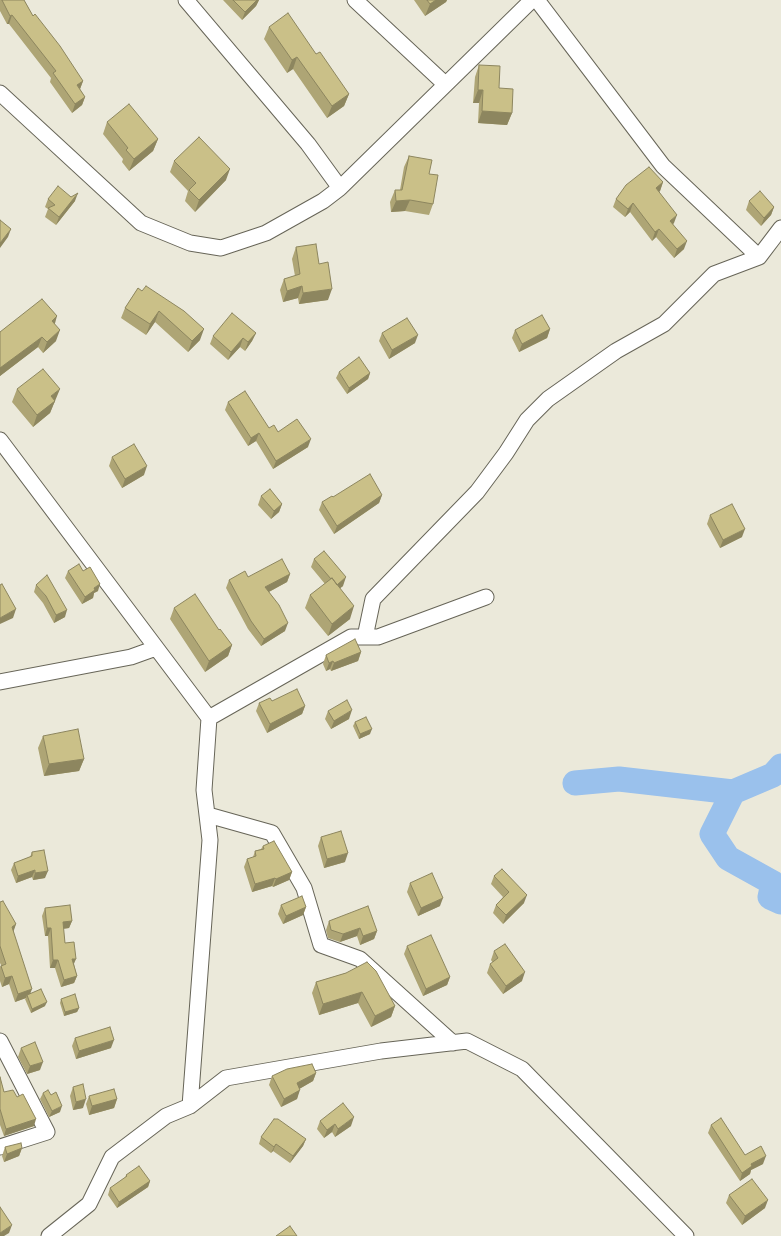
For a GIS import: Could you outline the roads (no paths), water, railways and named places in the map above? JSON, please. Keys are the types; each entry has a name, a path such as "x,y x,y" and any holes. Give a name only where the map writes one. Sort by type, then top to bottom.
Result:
{"street":[{"path":"186,0 308,144 340,188"},
{"path":"355,0 445,84"},
{"path":"0,93 141,223 190,243 221,248 266,232 323,200 340,188 532,0"},
{"path":"537,0 663,166 759,257"},
{"path":"365,637 373,599 477,492 506,453 527,420 548,399 616,351 664,324 714,274 759,257 781,228"},
{"path":"0,440 209,718 204,790 210,840 190,1106"},
{"path":"209,718 350,637 378,637 486,597"},
{"path":"0,682 131,657 156,648"},
{"path":"208,815 272,833 304,888 321,946 360,959 453,1043"},
{"path":"0,1041 47,1132 0,1147"},
{"path":"49,1236 89,1204 112,1157 166,1116 190,1106 226,1078 381,1051 467,1041 522,1069 686,1236"}],"waterway":[{"path":"575,783 619,779 733,792 773,775 781,766"},
{"path":"733,792 712,834 728,858 773,883 770,897 781,902"}]}
